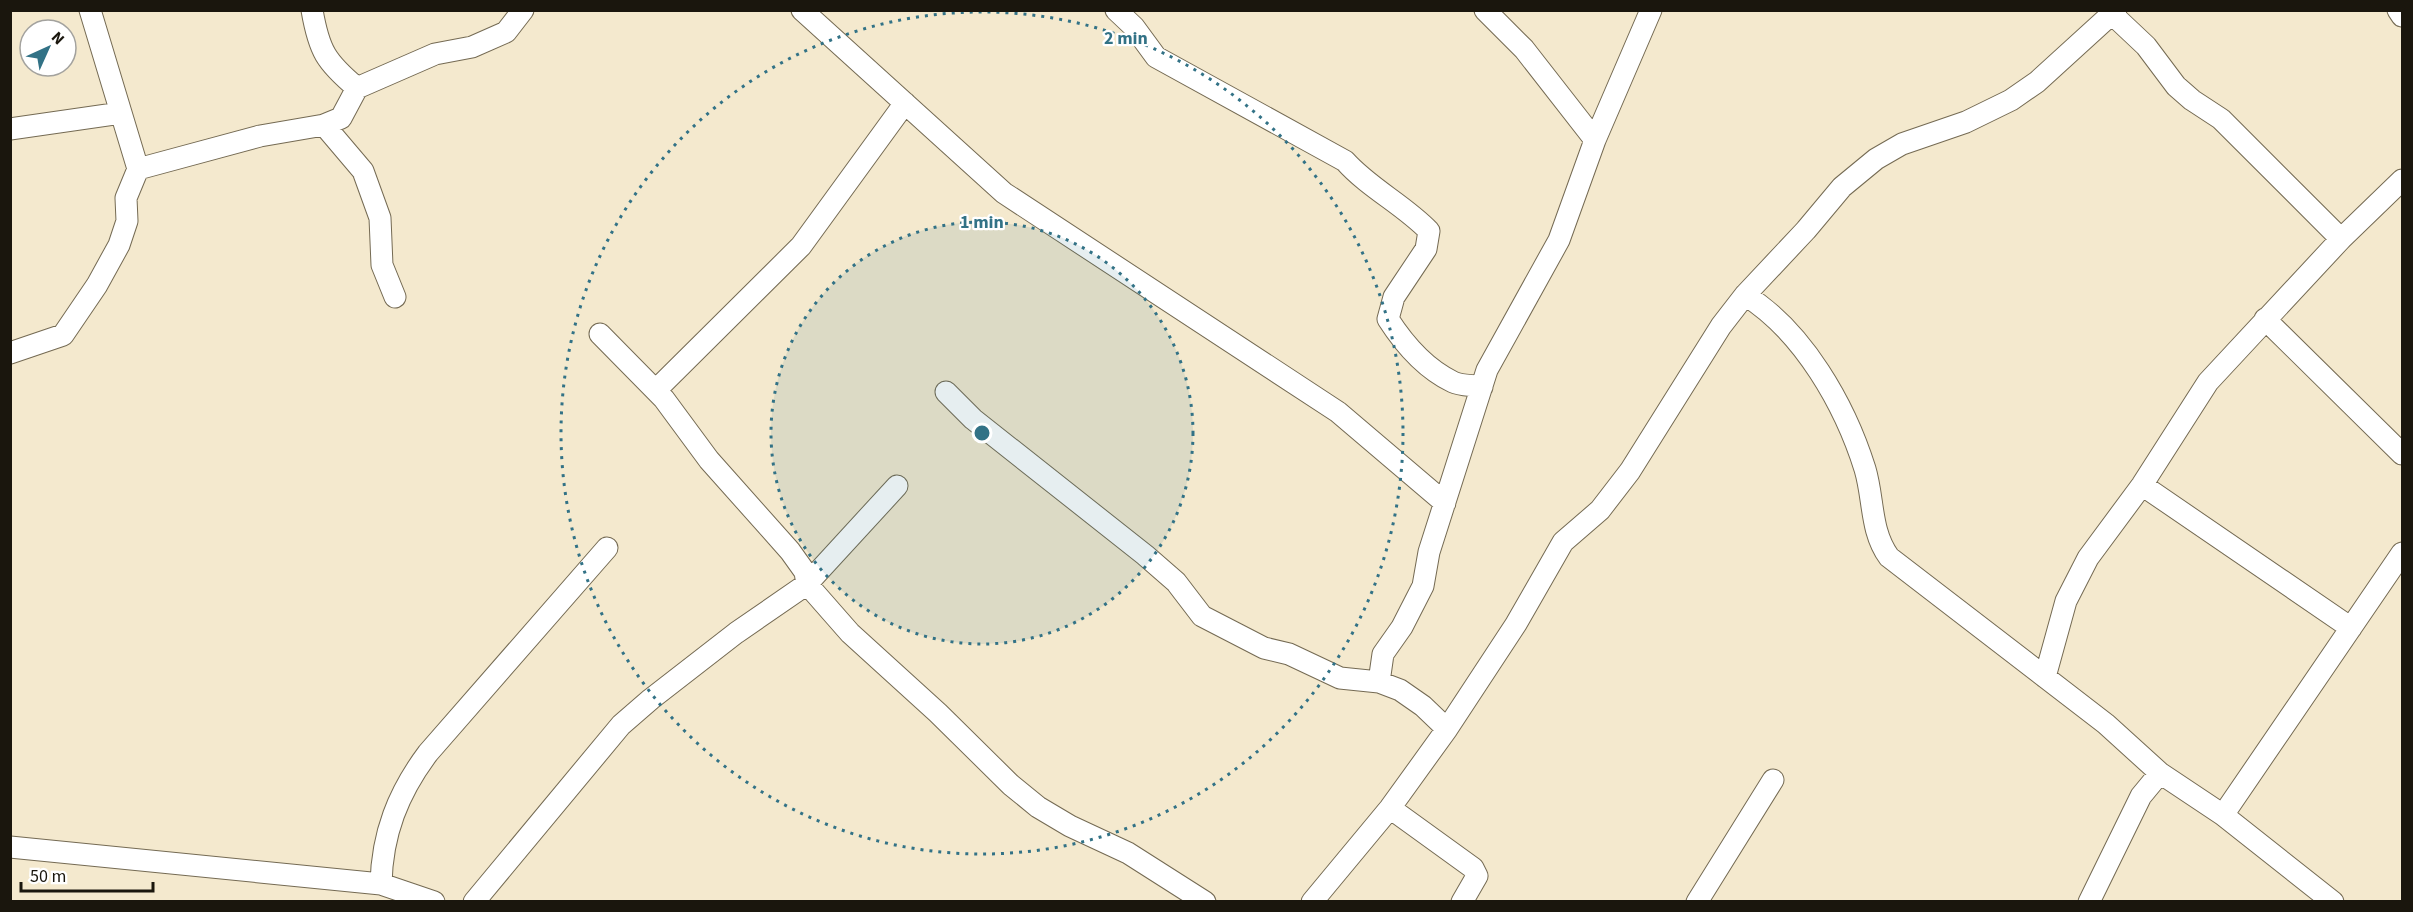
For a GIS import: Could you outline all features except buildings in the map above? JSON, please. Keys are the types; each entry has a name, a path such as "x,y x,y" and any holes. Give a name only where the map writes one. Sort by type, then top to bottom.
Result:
{"street":[{"path":"10,353 63,335 97,285 119,245 127,221 126,198 138,169 90,10"},
{"path":"312,10 317,39 333,68 357,88"},
{"path":"138,169 260,136 324,125 341,118 357,88 435,54 472,47 506,32 523,10"},
{"path":"802,10 1004,193 1338,412 1445,503"},
{"path":"1116,10 1134,27 1156,57 1345,161 1355,172 1412,213 1430,231 1426,249 1394,297 1388,319 1400,338 1426,364 1455,383 1482,387"},
{"path":"1485,10 1524,49 1595,140"},
{"path":"2398,10 2403,16"},
{"path":"1312,902 1390,808 1447,729 1516,624 1563,542 1600,510 1630,471 1721,326 1745,295 1806,230 1842,187 1876,159 1902,144 1966,122 2011,100 2037,82 2114,12 2146,46 2176,86 2192,100 2221,119 2341,239"},
{"path":"1379,682 1383,654 1402,627 1423,586 1429,552 1482,387 1497,352 1559,240 1643,14"},
{"path":"656,390 801,246 905,103"},
{"path":"10,129 121,114"},
{"path":"324,125 363,171 380,218 382,265 395,297"},
{"path":"2045,677 2066,601 2088,558 2142,485 2208,382 2341,239 2403,180"},
{"path":"1745,295 1765,307 1799,343 1834,398 1851,433 1865,471 1876,533 1889,556 2106,724 2160,772 2223,815 2331,901"},
{"path":"2265,319 2403,454"},
{"path":"600,334 656,390 709,459 790,551 805,572 807,584 850,633 1038,807 1070,826 1128,853 1205,902"},
{"path":"946,392 973,419 1176,582 1202,616 1264,648 1288,654 1340,678 1379,682 1400,690 1447,729"},
{"path":"2142,485 2351,628"},
{"path":"474,902 621,725 726,641 807,584 897,486"},
{"path":"381,885 382,858 388,826 399,798 413,773 607,548"},
{"path":"2223,815 2402,554"},
{"path":"2089,902 2141,796 2160,772"},
{"path":"1697,902 1773,780"},
{"path":"1390,808 1473,868 1477,876 1462,902"},
{"path":"10,847 381,885 434,902"}]}
